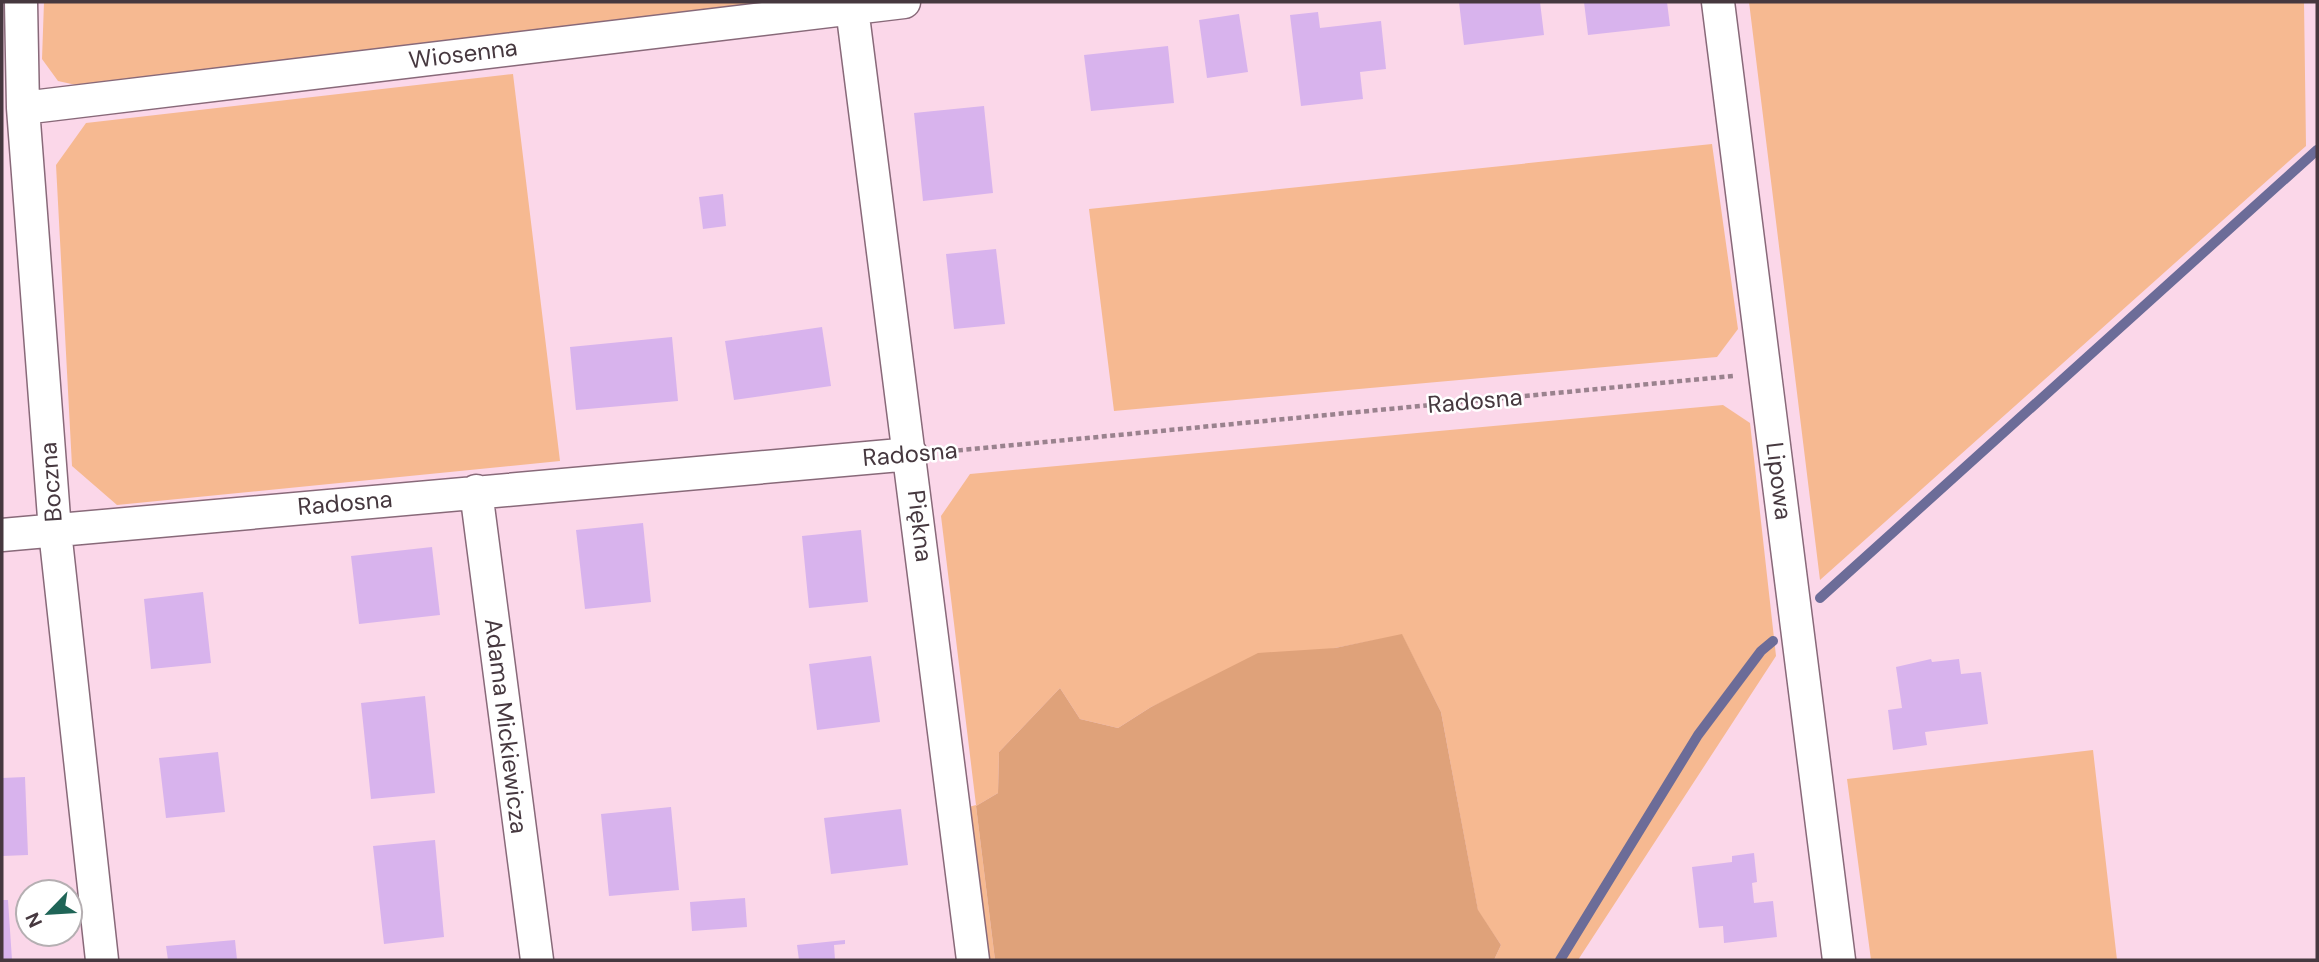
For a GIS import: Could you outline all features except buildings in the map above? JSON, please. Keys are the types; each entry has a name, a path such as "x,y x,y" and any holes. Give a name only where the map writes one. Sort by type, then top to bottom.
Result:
{"street":[{"name":"Boczna","path":"21,2 23,108 55,531 102,960"},
{"name":"Wiosenna","path":"23,108 905,2"},
{"name":"Lipowa","path":"1718,2 1839,960"},
{"name":"Piękna","path":"852,8 911,454 973,960"},
{"name":"Radosna","path":"2,535 911,454"},
{"name":"Adama Mickiewicza","path":"476,491 537,960"}],"path":[{"name":"Radosna","path":"911,454 1765,373"}],"shaded area":[{"path":"44,2 805,2 76,85 58,81 42,59"},
{"path":"1749,2 2304,2 2306,146 1820,580"},
{"path":"513,74 560,461 117,505 72,466 56,165 86,123"},
{"path":"1712,144 1738,329 1717,357 1114,411 1089,209"},
{"path":"1723,405 1750,423 1776,656 1578,960 1494,960 1501,945 1478,911 1441,712 1402,635 1335,648 1205,682 1151,707 1118,728 1080,719 1060,688 999,752 998,793 976,806 995,960 984,960 965,808 976,805 941,516 970,474"},
{"path":"1402,634 1441,712 1478,910 1501,945 1494,960 995,960 976,806 998,793 999,752 1060,688 1080,719 1118,728 1151,707 1258,653 1335,648"},
{"path":"2093,750 2117,960 1871,960 1847,779"}],"waterway":[{"path":"1820,598 2317,150"},
{"path":"1560,960 1698,735 1761,651 1773,641"}]}
